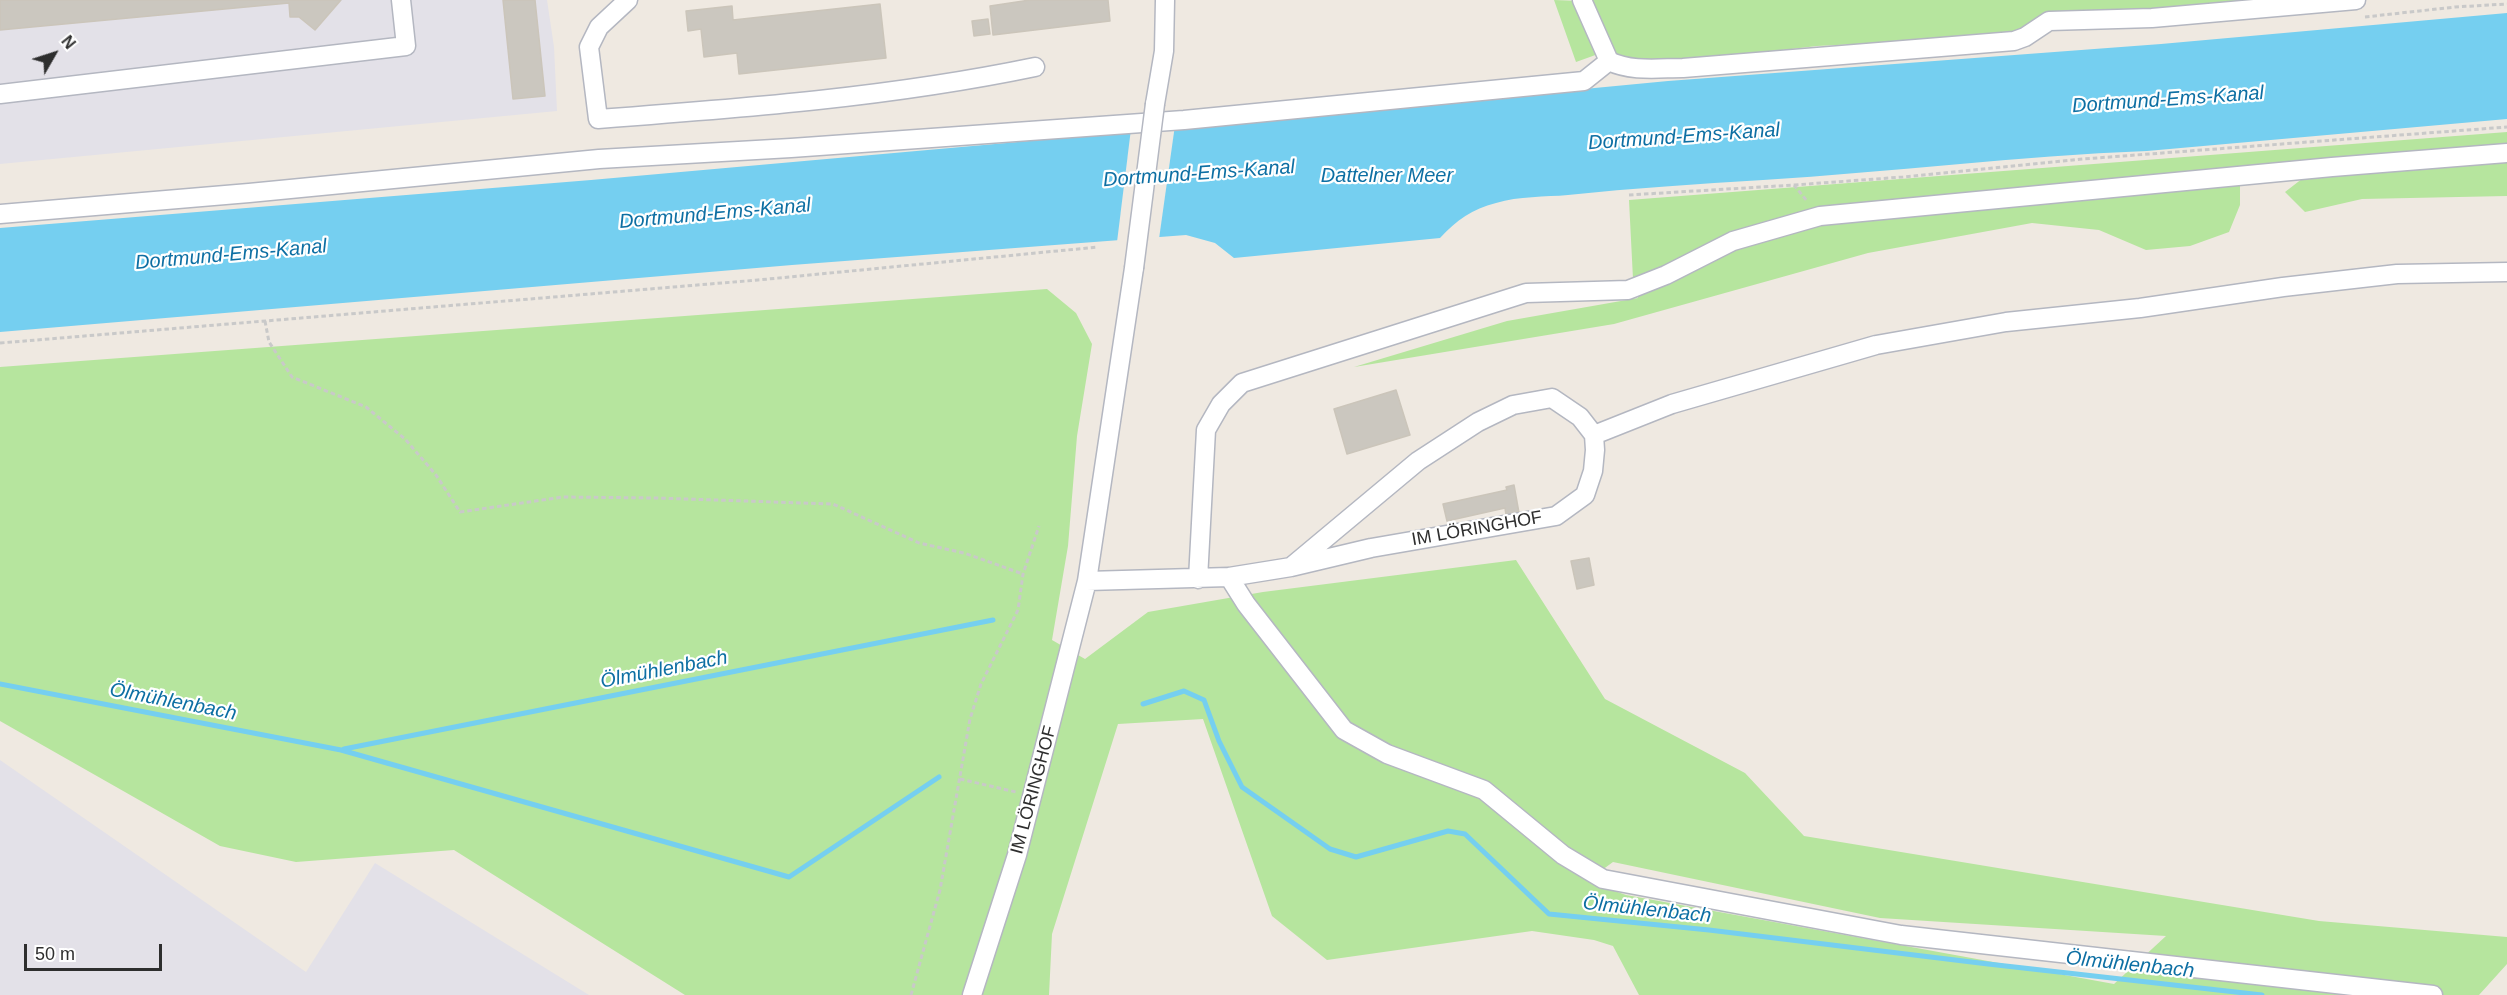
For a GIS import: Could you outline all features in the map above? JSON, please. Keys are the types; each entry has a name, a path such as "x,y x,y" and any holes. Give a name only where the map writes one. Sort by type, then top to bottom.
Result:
{"street":[{"path":"0,94 406,46 401,0"},
{"path":"628,0 599,27 589,47 598,119 804,103 987,77 1035,67"},
{"name":"IM LÖRINGHOF","path":"972,995 993,935 1033,796 1087,581 1164,51 1165,0"},
{"path":"1582,0 1609,61 1638,68 1731,65 2014,40 2025,38 2049,21 2152,18 2356,0"},
{"path":"0,214 249,193 599,159 1196,119 1584,81 1609,61"},
{"path":"1198,579 1206,430 1221,404 1242,383 1526,293 1629,290 1666,275 1733,242 1820,216 2320,168 2507,153"},
{"path":"1291,567 1418,461 1478,422 1513,405 1552,398 1580,417 1594,435 1672,404 1876,345 2006,322 2140,308 2306,284 2397,274 2507,272"},
{"name":"IM LÖRINGHOF","path":"1087,581 1229,577 1291,567 1371,548 1556,516 1585,495 1593,471 1594,435"},
{"path":"1229,577 1246,604 1344,730 1387,754 1484,790 1563,855 1603,879 1901,934 2433,995"}],"path":[{"path":"1629,195 1903,177 2083,159 2507,127"},
{"path":"1794,185 1820,216"},
{"path":"0,343 746,281 1098,247"},
{"path":"265,321 269,342 292,377 366,407 405,439 428,466 460,513 563,497 833,504 919,543 964,553 1023,574"},
{"path":"911,995 940,890 970,719 981,684 1018,610 1023,574 1039,526"},
{"path":"960,779 1033,796"}],"shaded area":[{"path":"0,0 547,0 554,47 557,111 0,164"},
{"path":"0,760 306,972 375,863 589,995 0,995"}],"green space":[{"path":"1554,0 1580,1 1601,53 1576,62"},
{"path":"1585,0 2267,0 2051,17 2012,36 1817,46 1679,62 1619,62"},
{"path":"2507,132 2507,196 2362,199 2305,212 2285,192 2307,175 2240,181 2240,205 2229,232 2190,246 2146,250 2099,230 2032,223 1868,253 1614,324 1354,367 1507,321 1638,298 1633,279 1629,200"},
{"path":"1047,289 1076,313 1092,344 1077,436 1068,546 1052,640 1085,659 1148,612 1263,592 1516,560 1605,699 1745,773 1804,836 2319,921 2507,937 2507,964 2479,995 1639,995 1613,946 1594,940 1532,931 1327,960 1272,916 1203,719 1118,724 1052,934 1049,995 685,995 454,850 296,862 220,846 0,721 0,367","holes":["1613,862 1880,918 2166,936 2114,984 1626,895 1587,881"]}],"water":[{"name":"Dattelner Meer","path":"2507,13 2507,119 2147,151 1523,198 1487,205 1472,212 1440,238 1234,258 1215,243 1186,235 792,265 0,332 0,228 591,180 1668,81 2161,44"}],"pier":[{"path":"1175,125 1159,239 1117,242 1131,129"}],"building":[{"path":"0,0 341,0 315,30 299,17 290,17 289,3 0,30"},
{"path":"503,0 535,0 545,96 513,99"},
{"path":"1030,0 1108,0 1110,21 993,35 990,6"},
{"path":"880,4 886,58 739,74 737,53 704,57 701,29 688,31 686,11 732,6 733,20"},
{"path":"988,19 990,34 974,36 972,21"},
{"path":"1396,390 1410,435 1347,454 1334,409"},
{"path":"1514,485 1519,513 1506,515 1505,508 1447,521 1443,504 1507,490 1506,487"},
{"path":"1589,558 1594,585 1577,589 1571,561"}],"waterway":[{"name":"Ölmühlenbach","path":"344,749 993,620"},
{"name":"Ölmühlenbach","path":"0,684 341,750 789,877 939,777"},
{"name":"Ölmühlenbach","path":"1143,704 1184,691 1204,700 1219,741 1242,787 1330,849 1356,857 1448,831 1465,834 1549,914 1709,930 2262,995"}],"water label":[{"name":"Dortmund-Ems-Kanal","path":"2168,100"},
{"name":"Dortmund-Ems-Kanal","path":"1684,137"},
{"name":"Dortmund-Ems-Kanal","path":"1199,174"},
{"name":"Dortmund-Ems-Kanal","path":"715,214"},
{"name":"Dortmund-Ems-Kanal","path":"231,255"}]}
